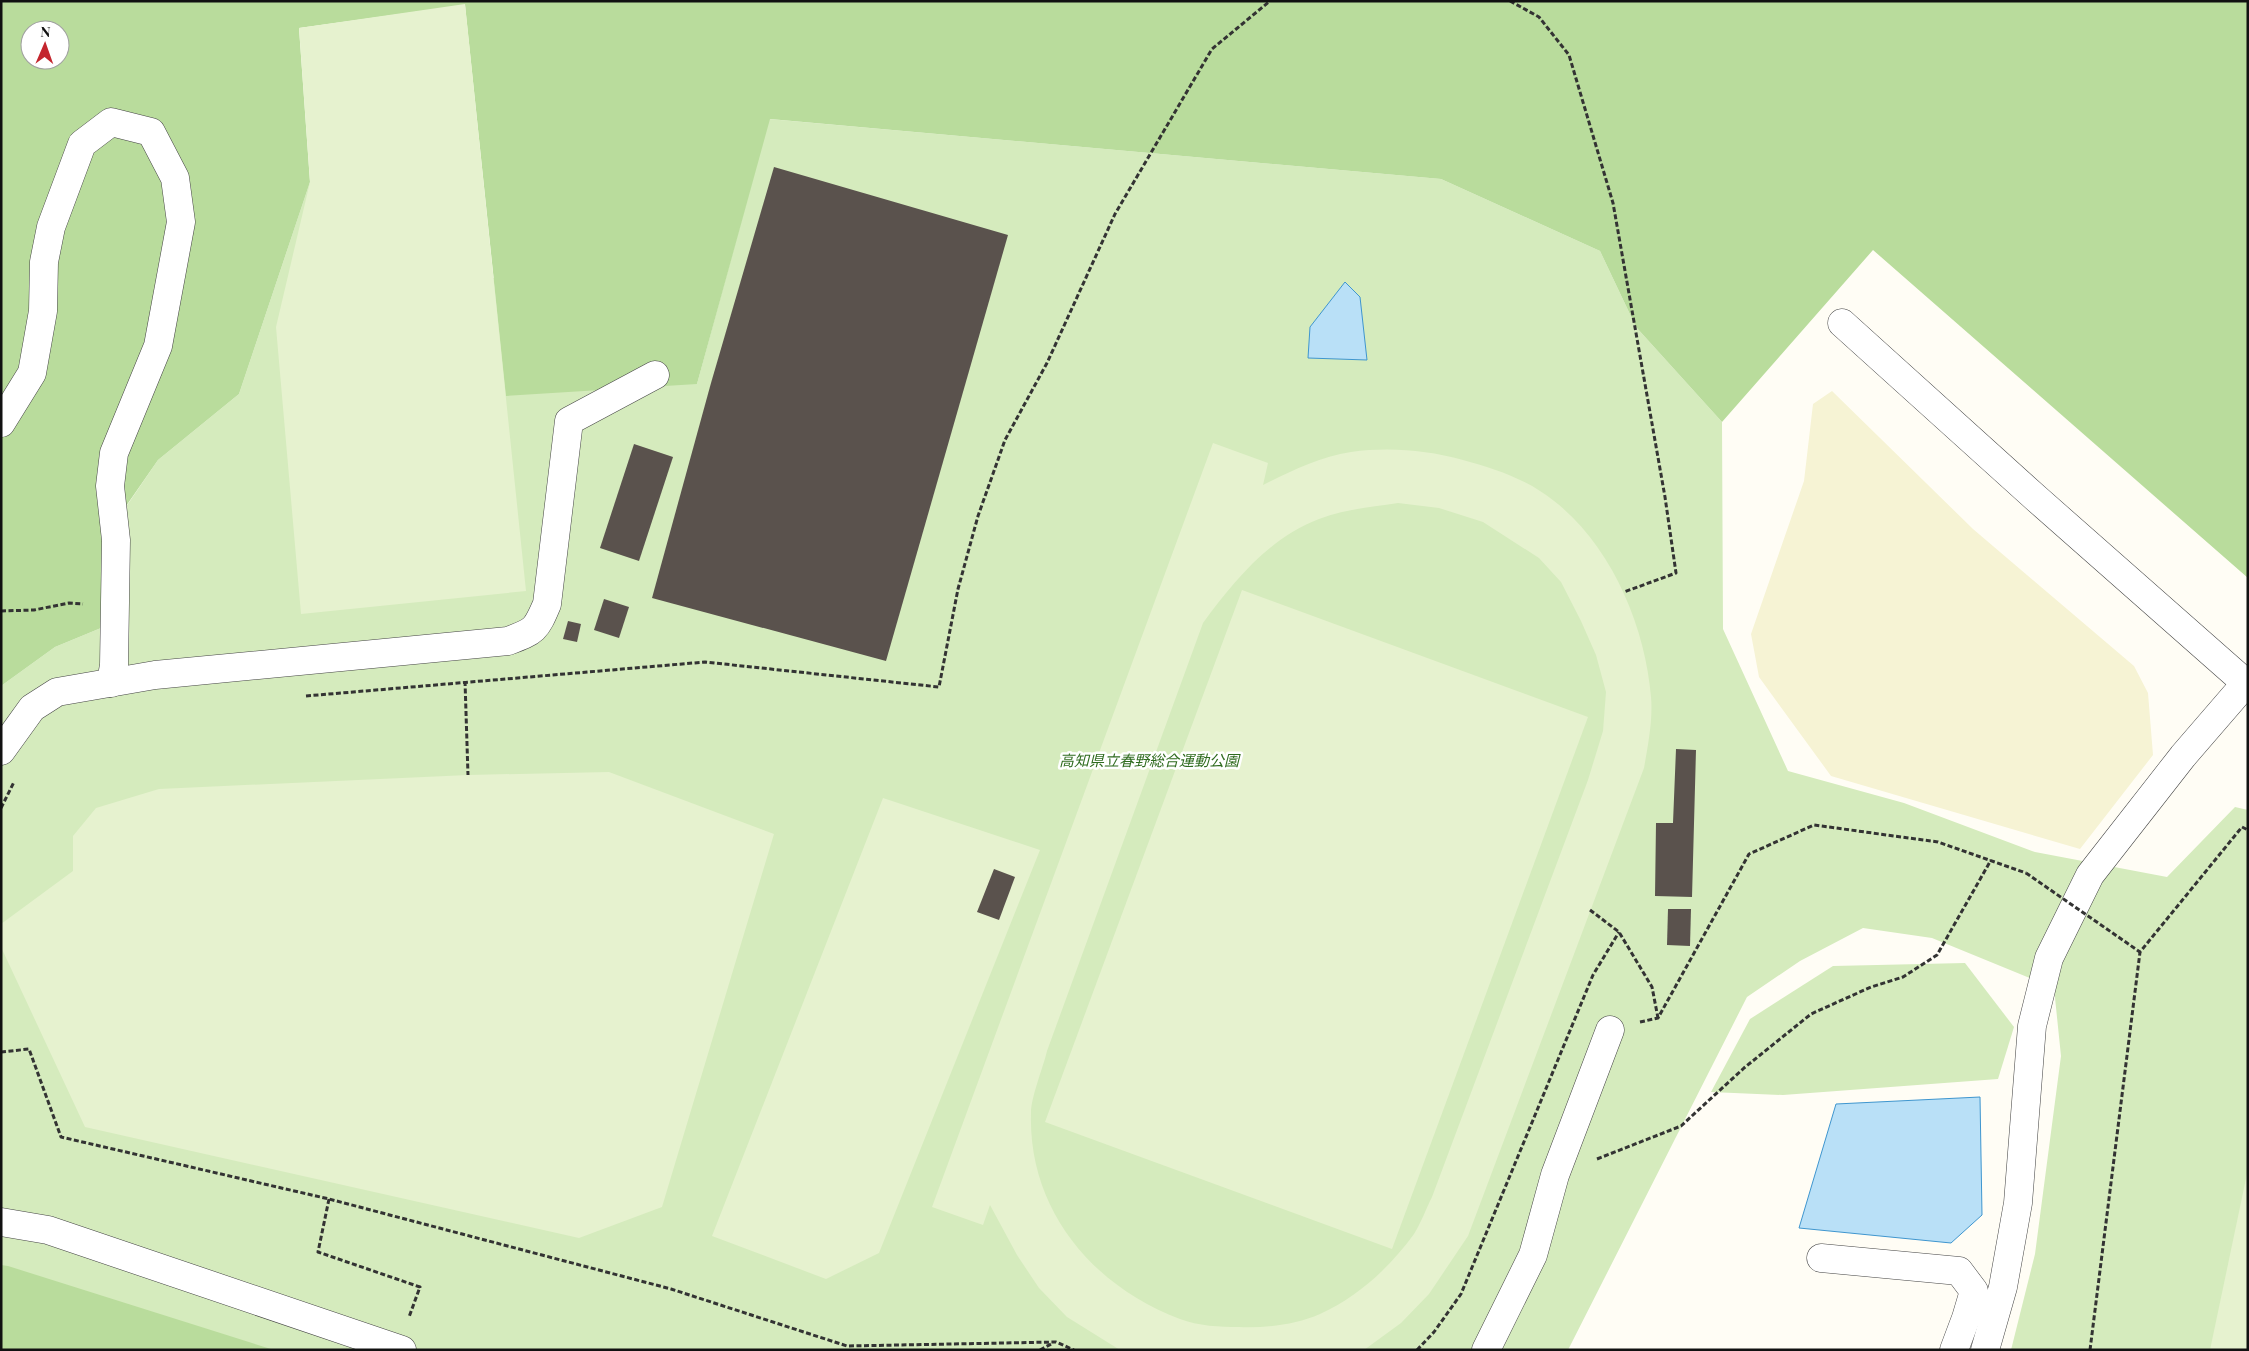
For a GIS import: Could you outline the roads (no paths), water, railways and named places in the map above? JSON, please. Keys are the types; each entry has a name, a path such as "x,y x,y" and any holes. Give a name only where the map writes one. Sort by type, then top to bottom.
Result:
{"street":[{"path":"1,423 32,373 43,311 44,262 51,227 82,144 111,122 151,132 175,178 181,222 158,346 114,454 110,486 116,540 114,665 111,683"},
{"path":"1842,322 2247,684 2183,756 2090,875 2049,958 2032,1026 2018,1203 2003,1287 1985,1350"},
{"path":"1,751 32,708 57,692 155,675 508,641 538,626 547,604 569,421 655,375"},
{"path":"1486,1350 1534,1255 1554,1175 1610,1030"},
{"path":"1,1222 48,1230 400,1349"},
{"path":"1821,1258 1959,1272 1974,1291 1954,1350"}],"water":[{"path":"1345,282 1360,297 1367,360 1308,358 1310,327"},
{"path":"1980,1097 1982,1215 1951,1243 1799,1228 1836,1104"}],"park label":[{"name":"高知県立春野総合運動公園","path":"1149,761"}]}
